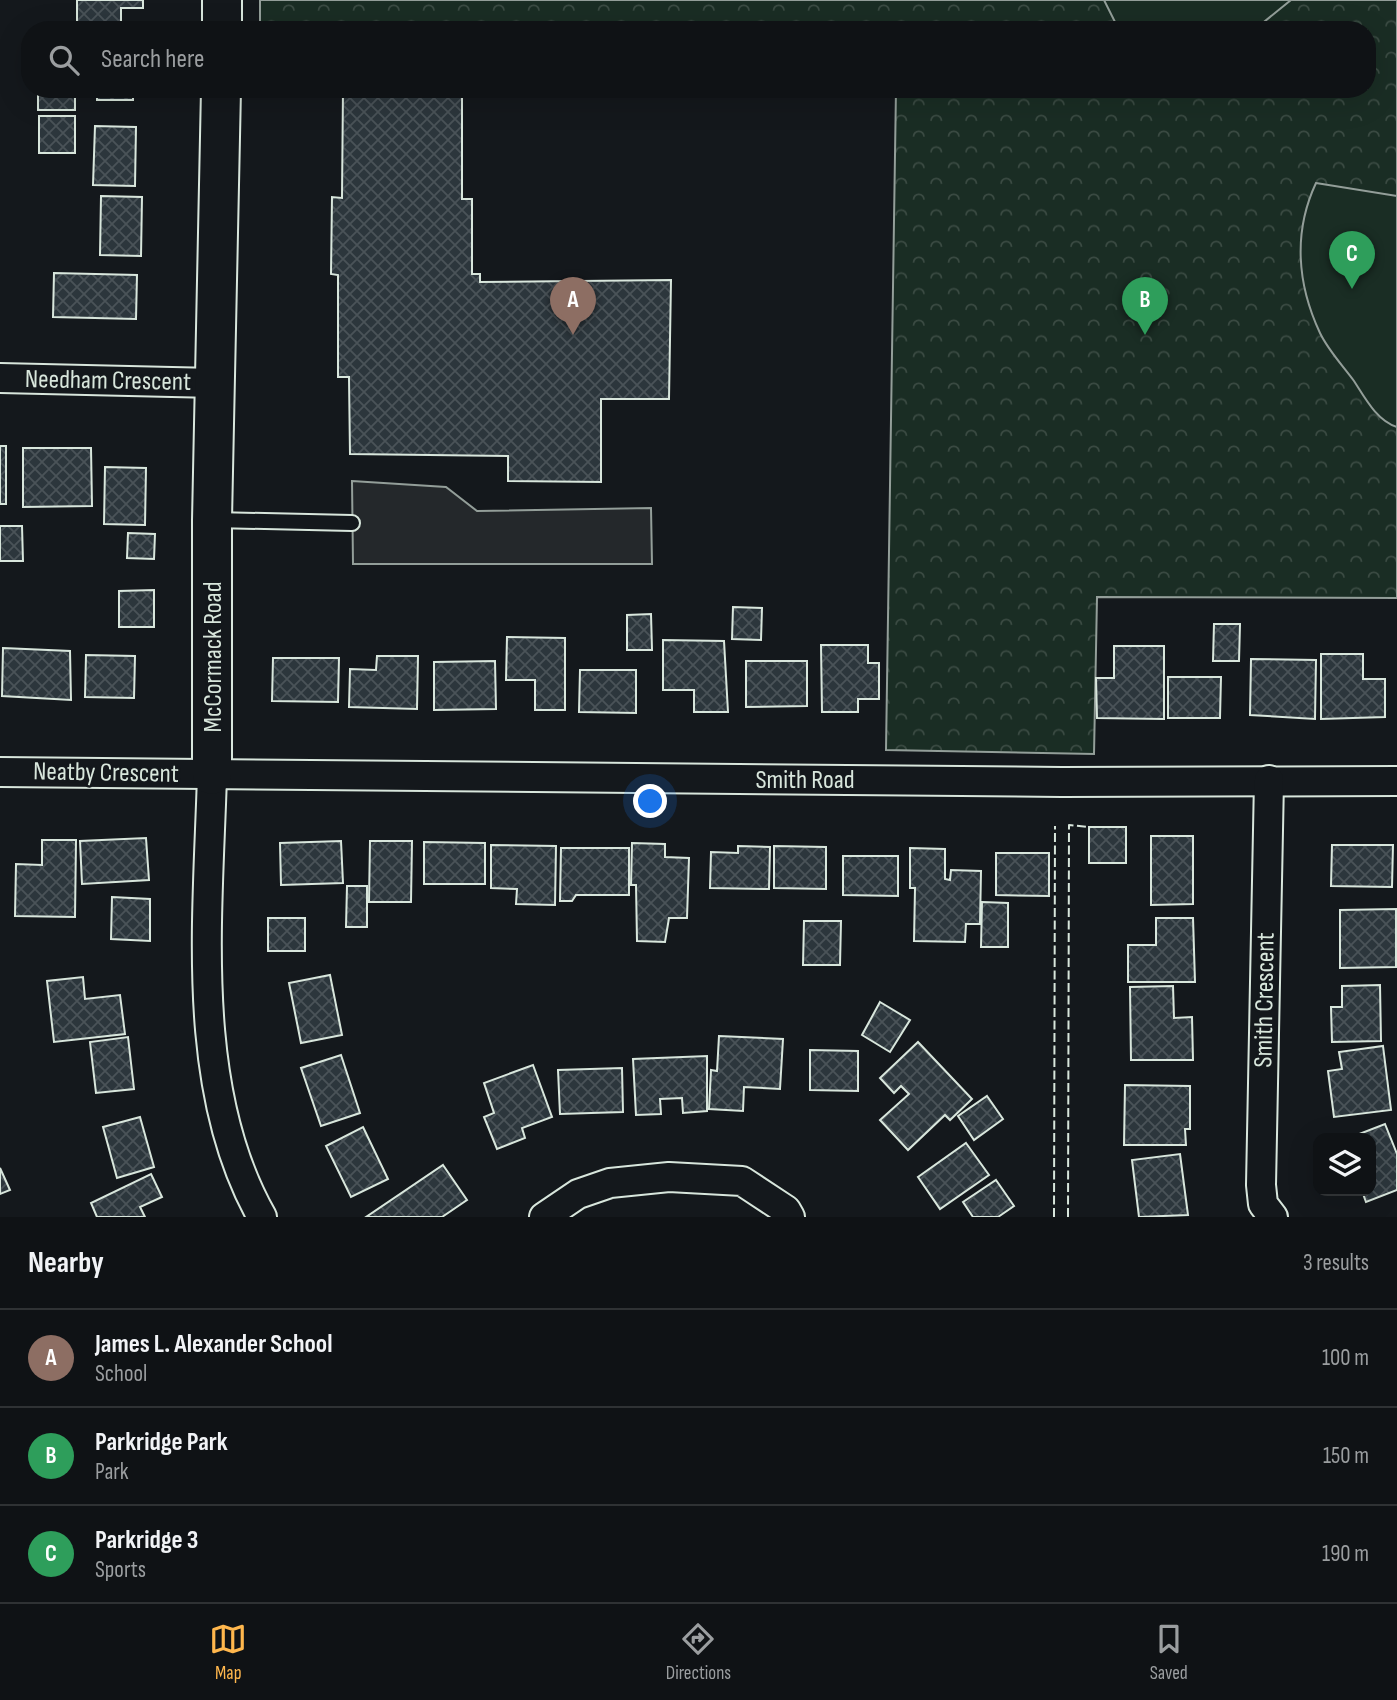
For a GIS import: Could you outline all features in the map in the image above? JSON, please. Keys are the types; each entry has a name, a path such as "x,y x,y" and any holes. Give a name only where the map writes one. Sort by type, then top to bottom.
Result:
{"street":[{"path":"222,0 222,21"},
{"name":"McCormack Road","path":"221,98 212,520 212,775 207,977 212,1059 229,1137 262,1217"},
{"name":"Needham Crescent","path":"0,378 215,383"},
{"name":"Neatby Crescent","path":"0,772 212,775"},
{"name":"Smith Road","path":"212,775 1062,782 1397,781"},
{"name":"Smith Crescent","path":"1269,780 1261,1185 1263,1204 1273,1217"},
{"path":"544,1217 578,1194 610,1183 669,1177 742,1181 786,1210 790,1217"}],"lane":[{"path":"212,520 352,523"}],"green space":[{"path":"260,0 1397,0 1397,598 1097,597 1094,754 886,750 896,98 1376,98 1376,21 260,21"},
{"path":"1104,0 1291,0 1265,21 1114,21"},
{"path":"1316,183 1397,196 1397,427 1383,420 1372,408 1327,346 1306,296 1301,239"}],"shaded area":[{"path":"352,481 446,487 477,511 651,508 652,564 353,564"}],"building":[{"path":"77,0 143,0 143,8 121,8 121,21 77,21"},
{"path":"38,98 75,98 75,110 38,110"},
{"path":"97,98 133,98 133,100"},
{"path":"343,98 462,98 462,199 472,199 472,274 480,274 480,282 671,280 669,399 601,399 601,482 508,481 508,456 350,454 349,377 338,377 338,275 331,274 332,197 342,198"},
{"path":"39,116 75,116 75,153 39,153"},
{"path":"95,126 136,127 135,186 93,185"},
{"path":"101,196 142,197 141,256 100,255"},
{"path":"54,273 137,275 136,319 53,317"},
{"path":"0,446 6,446 6,504 0,504"},
{"path":"23,448 91,448 92,506 23,507"},
{"path":"105,467 146,468 145,525 104,524"},
{"path":"0,526 22,526 23,561 0,561"},
{"path":"128,533 155,534 154,559 127,558"},
{"path":"154,590 154,627 119,627 119,591"},
{"path":"733,607 762,608 761,640 732,639"},
{"path":"651,614 652,650 627,650 627,615"},
{"path":"1214,624 1240,624 1239,661 1213,661"},
{"path":"507,637 565,638 565,710 535,710 535,680 506,680"},
{"path":"663,640 724,641 728,712 694,712 694,690 663,690"},
{"path":"821,645 868,645 868,663 879,663 879,699 858,699 858,712 822,712"},
{"path":"1114,646 1164,646 1164,719 1097,718 1096,678 1114,678"},
{"path":"3,648 70,651 71,700 2,696"},
{"path":"1321,654 1363,654 1363,679 1385,679 1385,717 1321,719"},
{"path":"86,655 135,656 134,698 85,697"},
{"path":"377,656 418,656 417,709 349,707 350,669 376,670"},
{"path":"273,658 339,658 338,702 272,701"},
{"path":"1251,659 1316,660 1315,719 1250,715"},
{"path":"495,661 496,709 434,710 434,662"},
{"path":"746,661 807,661 807,706 746,707"},
{"path":"580,670 636,670 636,713 579,712"},
{"path":"1168,677 1221,677 1220,718 1168,718"},
{"path":"1089,827 1126,827 1126,863 1089,863"},
{"path":"1151,836 1193,836 1193,904 1151,905"},
{"path":"146,838 149,880 82,884 80,841"},
{"path":"42,840 76,840 75,917 15,916 16,864 42,865"},
{"path":"341,841 343,883 281,885 280,843"},
{"path":"370,841 412,841 411,902 369,902"},
{"path":"424,842 485,843 485,884 424,884"},
{"path":"632,843 665,844 665,857 689,858 687,918 669,918 665,942 637,941 636,885 631,885"},
{"path":"491,845 556,846 555,905 516,904 517,889 491,888"},
{"path":"1332,845 1393,845 1392,887 1331,886"},
{"path":"738,846 770,847 769,889 710,888 711,852 738,853"},
{"path":"774,846 826,847 826,889 774,888"},
{"path":"561,848 629,848 629,895 576,895 572,901 560,901"},
{"path":"910,848 945,849 945,879 950,880 951,870 981,871 980,924 966,924 965,942 914,941 915,888 910,888"},
{"path":"996,853 1049,853 1049,896 996,895"},
{"path":"843,856 898,856 898,896 843,895"},
{"path":"347,886 367,886 367,927 346,927"},
{"path":"112,897 150,899 150,941 111,939"},
{"path":"982,902 1008,903 1008,947 981,947"},
{"path":"1396,909 1396,967 1340,968 1340,910"},
{"path":"268,918 305,918 305,951 268,951"},
{"path":"1156,918 1193,918 1195,982 1128,982 1128,945 1156,945"},
{"path":"804,921 841,921 840,965 803,965"},
{"path":"330,975 342,1035 301,1043 289,983"},
{"path":"83,977 85,999 120,995 125,1034 54,1042 47,981"},
{"path":"1380,985 1381,1041 1332,1042 1331,1007 1342,1007 1342,986"},
{"path":"1173,986 1174,1018 1192,1017 1193,1060 1131,1060 1130,987"},
{"path":"880,1002 910,1020 890,1052 862,1035"},
{"path":"719,1036 783,1039 780,1089 744,1087 743,1111 709,1109 711,1070 717,1071"},
{"path":"128,1037 134,1089 96,1093 90,1042"},
{"path":"918,1042 972,1099 950,1120 945,1115 908,1150 880,1120 909,1094 901,1086 894,1093 880,1078"},
{"path":"1383,1046 1391,1110 1334,1117 1328,1071 1342,1069 1339,1052"},
{"path":"810,1050 858,1051 858,1091 810,1090"},
{"path":"341,1055 360,1113 321,1126 301,1068"},
{"path":"707,1056 707,1111 683,1113 682,1098 660,1099 661,1114 636,1115 633,1059"},
{"path":"533,1065 552,1117 522,1128 525,1138 497,1149 484,1117 494,1113 484,1083"},
{"path":"622,1068 623,1112 560,1114 558,1070"},
{"path":"1125,1085 1190,1086 1190,1129 1185,1129 1186,1145 1124,1145"},
{"path":"987,1096 1003,1119 974,1140 958,1116"},
{"path":"140,1117 154,1167 117,1178 103,1127"},
{"path":"1385,1124 1397,1154 1397,1190 1366,1202 1364,1196 1376,1196 1376,1133 1362,1133"},
{"path":"363,1127 388,1179 351,1197 326,1146"},
{"path":"966,1143 989,1175 940,1209 918,1177"},
{"path":"1180,1154 1188,1215 1139,1217 1132,1160"},
{"path":"443,1165 467,1200 442,1217 366,1217"},
{"path":"0,1168 10,1190 0,1194"},
{"path":"151,1174 162,1197 140,1207 145,1217 97,1217 91,1203"},
{"path":"996,1180 1014,1206 998,1217 973,1217 963,1202"}],"fence":[{"path":"1068,1217 1069,825 1089,827"},
{"path":"1054,1217 1055,826"}],"place":[{"name":"Parkridge 3","path":"1352,289"},
{"name":"James L. Alexander School","path":"573,335"},
{"name":"Parkridge Park","path":"1145,335"}]}
